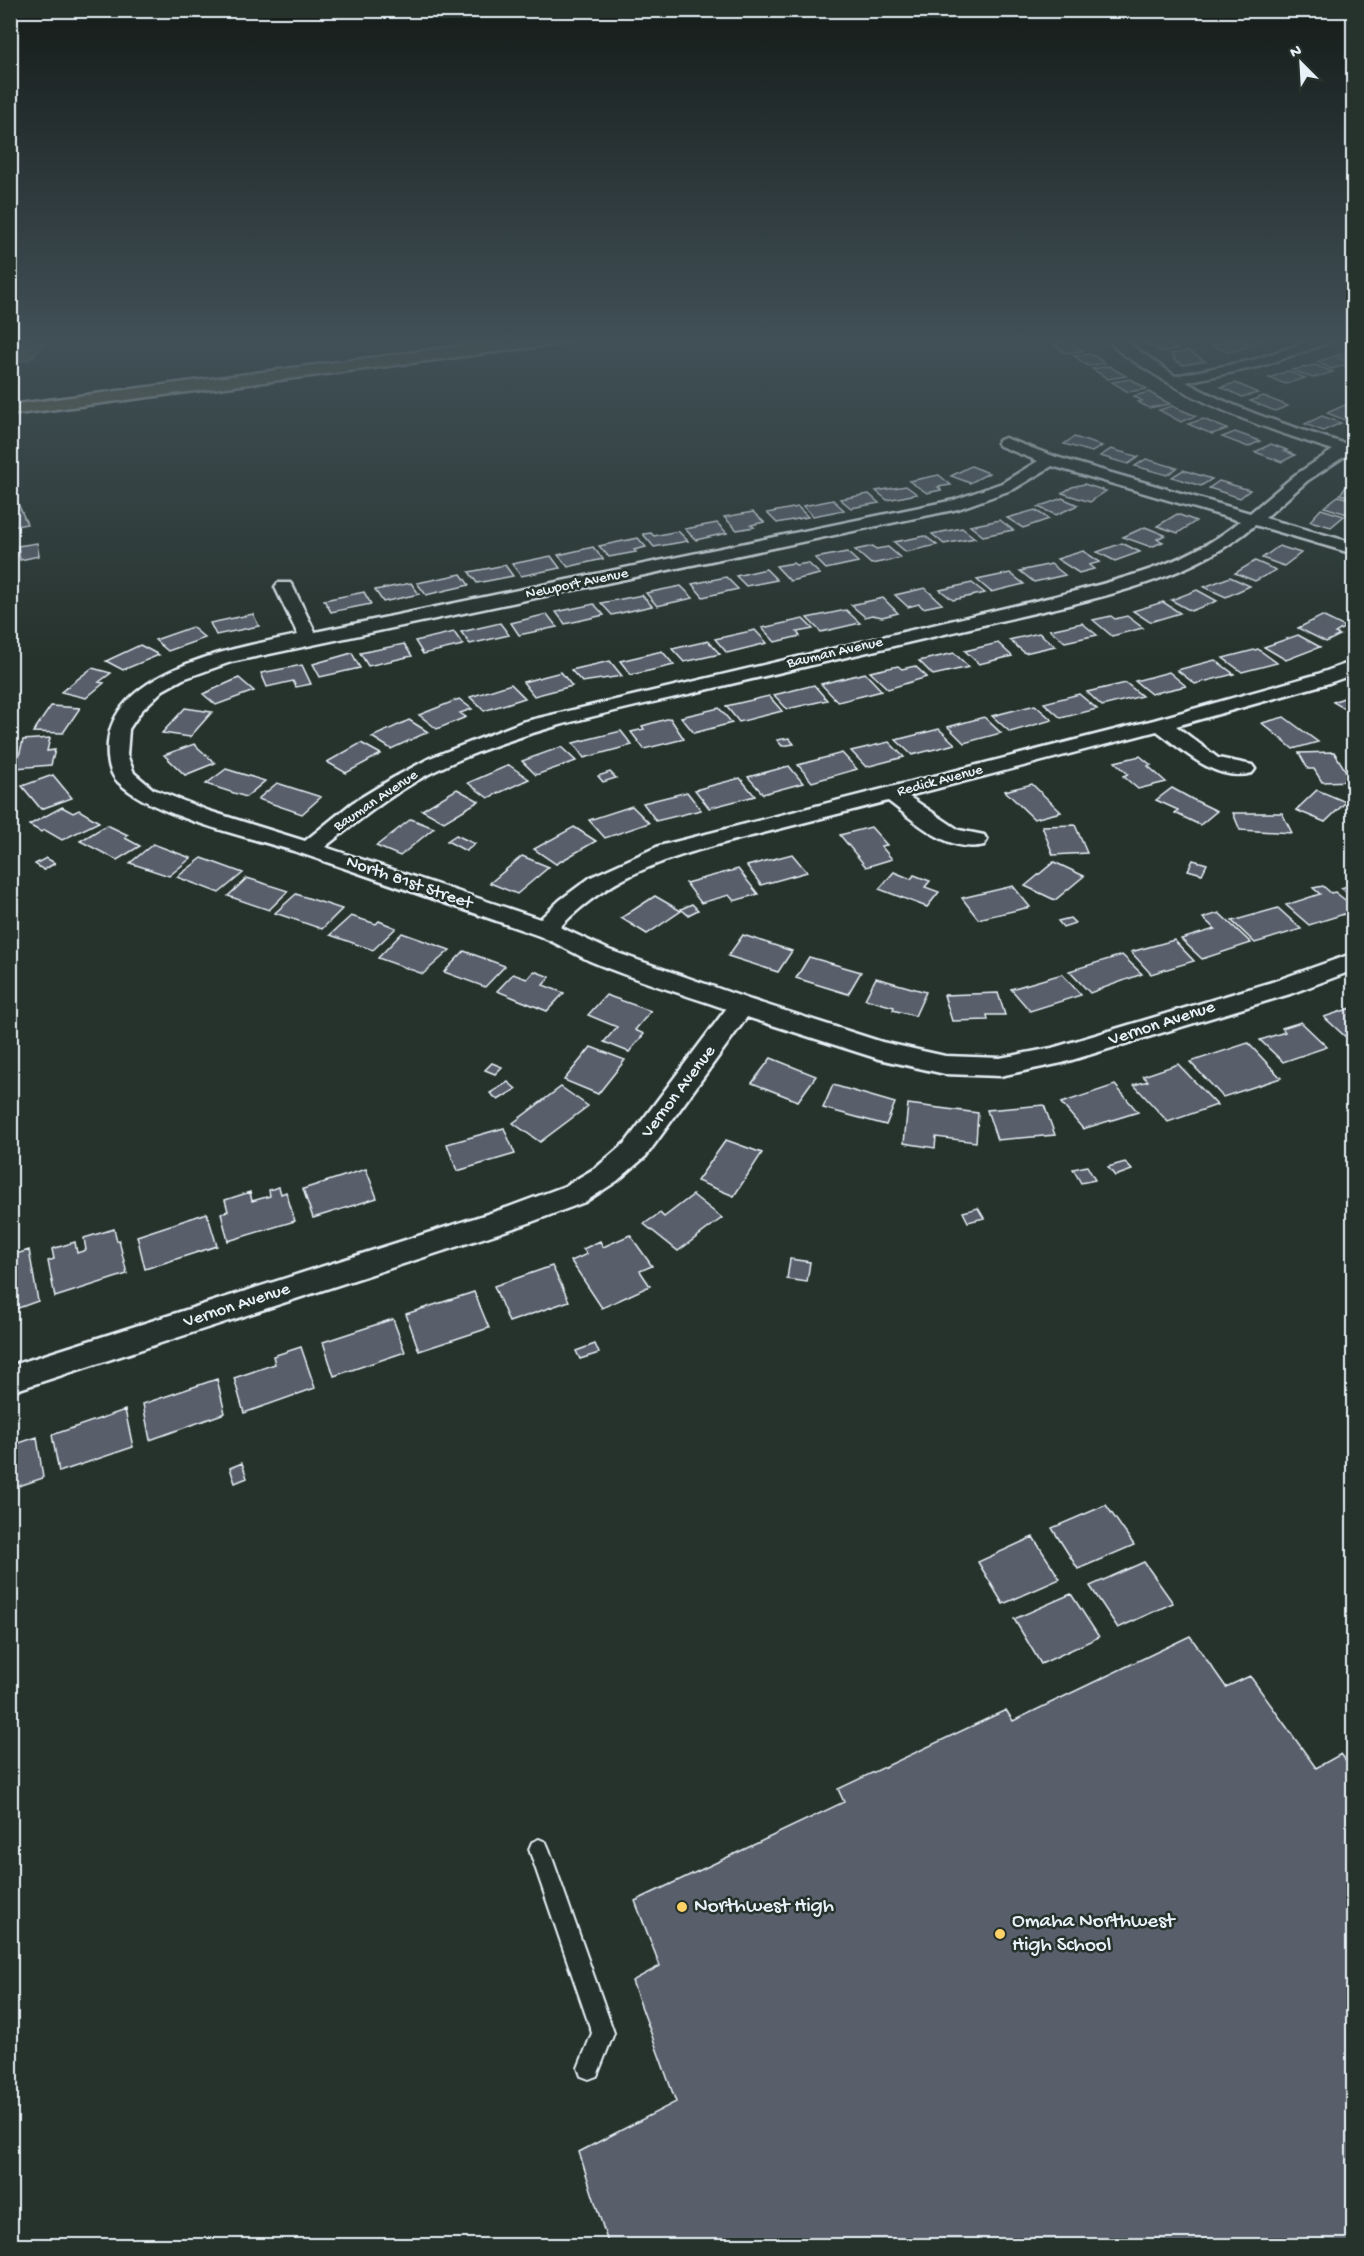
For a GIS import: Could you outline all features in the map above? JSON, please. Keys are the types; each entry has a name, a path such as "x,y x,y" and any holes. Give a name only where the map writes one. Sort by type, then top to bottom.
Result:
{"street":[{"path":"1006,443 1050,460 1353,549"},
{"name":"Bauman Avenue","path":"309,849 360,808 400,782 444,759 529,726 1138,580 1199,555 1234,535 1301,478 1348,446"},
{"name":"Newport Avenue","path":"119,729 134,707 156,686 176,675 224,658 958,504 1008,486 1050,460"},
{"path":"284,588 309,639"},
{"name":"Redick Avenue","path":"544,929 568,905 599,882 667,851 1161,724 1290,689 1353,667"},
{"path":"1161,724 1212,763 1245,769"},
{"name":"North 81st Street","path":"119,729 117,755 124,776 145,794 219,823 309,849 544,929 600,956 742,1006"},
{"path":"892,794 953,836 976,840"},
{"name":"Vernon Avenue","path":"10,1379 516,1216 575,1194 607,1174 636,1149 742,1006 879,1050 945,1065 1000,1067 1053,1057 1109,1041 1281,988 1353,961"}],"lane":[{"path":"538,1849 603,2033 589,2068"}],"building":[{"path":"1094,443 1102,446 1092,452 1064,444"},
{"path":"1238,443 1255,443 1248,447"},
{"path":"1271,444 1295,455 1282,462 1255,452"},
{"path":"1111,449 1139,457 1128,464 1100,456"},
{"path":"1146,459 1177,468 1167,475 1135,466"},
{"path":"971,466 989,473 970,483 951,476"},
{"path":"1183,470 1212,479 1201,486 1172,477"},
{"path":"939,475 951,485 938,487 941,490 927,493 909,481"},
{"path":"1219,481 1250,490 1240,498 1209,488"},
{"path":"1353,482 1354,498 1340,494 1345,488"},
{"path":"1084,484 1106,491 1090,502 1062,493 1072,487"},
{"path":"906,486 917,494 887,500 876,491"},
{"path":"869,494 879,503 851,508 840,499"},
{"path":"1338,496 1354,500 1354,508 1347,514 1324,507"},
{"path":"1062,498 1078,505 1056,515 1038,507"},
{"path":"833,500 844,510 813,516 803,506"},
{"path":"17,501 27,524 10,527 10,502"},
{"path":"798,507 808,517 777,523 767,513"},
{"path":"1321,509 1344,516 1331,527 1310,521"},
{"path":"1035,510 1049,519 1023,528 1007,518"},
{"path":"753,512 764,522 751,525 754,527 737,530 724,517"},
{"path":"1177,514 1196,521 1178,533 1157,526"},
{"path":"1000,520 1013,530 983,536 970,526"},
{"path":"717,523 727,533 696,540 685,529"},
{"path":"1145,527 1165,535 1157,539 1163,542 1151,547 1123,537"},
{"path":"962,528 975,538 944,544 932,534"},
{"path":"678,531 688,541 654,547 643,534 651,533 654,536"},
{"path":"925,536 937,545 906,552 894,542"},
{"path":"638,538 646,547 634,550 636,552 609,557 599,546"},
{"path":"37,543 39,556 20,560 18,546"},
{"path":"1122,543 1140,552 1115,561 1097,552"},
{"path":"873,546 876,549 888,547 901,558 871,564 855,550"},
{"path":"1279,546 1301,553 1284,566 1262,558"},
{"path":"593,547 603,559 568,567 558,555"},
{"path":"10,549 17,585 10,586"},
{"path":"1083,551 1100,562 1089,565 1094,569 1079,573 1057,559"},
{"path":"847,552 858,562 826,569 815,558"},
{"path":"551,556 560,568 521,576 512,564"},
{"path":"1255,561 1276,570 1255,581 1235,573"},
{"path":"793,563 796,565 808,563 820,574 790,581 776,566"},
{"path":"1051,564 1065,575 1034,582 1020,571"},
{"path":"505,565 513,576 477,583 469,572"},
{"path":"766,569 777,580 746,586 736,576"},
{"path":"1010,573 1024,584 991,592 977,580"},
{"path":"461,574 469,585 426,595 417,583"},
{"path":"726,577 738,589 703,597 692,584"},
{"path":"1230,577 1250,586 1226,597 1204,587"},
{"path":"411,583 419,594 383,602 375,590"},
{"path":"972,583 985,593 953,600 940,590"},
{"path":"681,586 693,598 657,606 646,593"},
{"path":"925,588 942,604 923,608 919,604 908,607 895,595"},
{"path":"1197,590 1217,601 1191,611 1171,600"},
{"path":"364,592 371,604 331,612 324,600"},
{"path":"642,595 652,606 612,615 601,603"},
{"path":"883,598 898,613 882,617 872,615 865,617 851,605"},
{"path":"1163,602 1180,613 1150,622 1133,611"},
{"path":"594,604 604,615 565,624 556,612"},
{"path":"846,610 860,623 821,632 807,618"},
{"path":"253,614 259,626 216,635 210,623"},
{"path":"547,614 557,627 519,635 511,623"},
{"path":"1111,616 1115,619 1127,616 1143,628 1112,636 1093,620"},
{"path":"1322,616 1345,627 1335,633 1340,635 1326,642 1298,628"},
{"path":"803,619 813,629 797,632 800,636 775,642 762,628"},
{"path":"500,623 509,635 470,644 461,632"},
{"path":"1082,623 1097,635 1065,642 1050,630"},
{"path":"192,627 205,638 168,651 155,640"},
{"path":"755,630 767,643 727,653 715,639"},
{"path":"454,632 463,645 423,654 415,641"},
{"path":"1039,633 1055,646 1025,653 1009,640"},
{"path":"1298,635 1320,647 1286,660 1264,647"},
{"path":"708,641 720,654 684,662 672,649"},
{"path":"998,643 1012,656 979,664 965,651"},
{"path":"404,644 412,656 368,666 360,653"},
{"path":"140,645 159,655 123,670 106,661"},
{"path":"1258,649 1277,663 1242,672 1223,658"},
{"path":"662,651 674,665 631,675 620,661"},
{"path":"352,653 360,668 320,677 313,664"},
{"path":"954,653 969,667 933,675 919,661"},
{"path":"1215,660 1234,674 1195,684 1177,670"},
{"path":"610,661 622,676 582,682 571,670"},
{"path":"302,665 311,684 296,687 293,681 267,687 261,673"},
{"path":"898,666 902,669 915,666 927,677 888,689 870,672"},
{"path":"92,668 111,673 99,682 104,683 86,698 61,692"},
{"path":"561,672 572,686 534,696 523,682"},
{"path":"1169,672 1186,686 1151,694 1135,681"},
{"path":"865,673 882,691 838,702 821,684"},
{"path":"239,678 254,691 216,705 203,694"},
{"path":"1126,683 1142,696 1102,706 1087,692"},
{"path":"511,684 525,698 484,711 470,697"},
{"path":"814,685 827,700 787,709 774,695"},
{"path":"1079,694 1097,709 1061,718 1044,703"},
{"path":"1354,694 1354,714 1333,702"},
{"path":"769,696 782,711 739,722 726,706"},
{"path":"459,699 472,709 460,713 466,717 437,729 419,715"},
{"path":"1035,705 1052,720 1010,732 992,716"},
{"path":"51,706 80,708 63,733 33,732"},
{"path":"185,708 212,712 190,737 162,733"},
{"path":"719,708 732,723 694,733 681,717"},
{"path":"984,717 1001,733 964,743 948,727"},
{"path":"1284,717 1318,742 1293,749 1262,723"},
{"path":"670,718 684,739 644,749 631,732 644,729 642,726"},
{"path":"409,720 428,732 391,749 372,737"},
{"path":"939,729 955,744 912,755 896,740"},
{"path":"621,731 632,745 584,758 573,743"},
{"path":"50,738 47,751 55,750 51,765 16,768 23,740"},
{"path":"789,738 794,744 782,746 777,740"},
{"path":"889,742 904,757 866,767 851,751"},
{"path":"361,743 381,754 346,773 327,762"},
{"path":"194,744 215,763 185,775 164,755"},
{"path":"561,747 576,761 536,775 522,761"},
{"path":"1334,752 1352,781 1322,782 1314,769 1308,769 1299,753"},
{"path":"842,753 857,769 812,782 798,765"},
{"path":"1140,756 1166,782 1138,789 1123,776 1128,774 1115,762"},
{"path":"509,765 529,779 488,798 468,783"},
{"path":"789,766 803,783 763,794 748,777"},
{"path":"226,769 265,781 246,797 206,784"},
{"path":"610,772 616,778 603,782 598,776"},
{"path":"53,775 72,798 41,809 22,786"},
{"path":"740,778 755,796 709,808 695,790"},
{"path":"277,783 321,797 302,814 258,799"},
{"path":"1032,784 1061,812 1034,819 1005,791"},
{"path":"1172,788 1217,811 1200,825 1175,813 1178,810 1156,800"},
{"path":"457,789 479,801 444,822 422,810"},
{"path":"1317,790 1346,802 1325,822 1296,810"},
{"path":"687,792 701,810 656,821 643,803"},
{"path":"632,806 649,823 605,838 589,820"},
{"path":"62,807 73,813 79,810 99,822 62,840 45,830 41,832 29,825"},
{"path":"1233,813 1282,813 1292,833 1240,830"},
{"path":"411,819 434,828 400,856 376,846"},
{"path":"107,825 128,835 125,838 140,846 117,860 80,841"},
{"path":"1075,825 1087,853 1053,855 1042,826"},
{"path":"574,827 596,841 556,864 534,849"},
{"path":"871,827 887,845 881,846 892,859 866,867 840,835"},
{"path":"456,835 475,844 466,851 447,841"},
{"path":"153,844 191,858 169,876 130,863"},
{"path":"792,854 807,872 761,885 747,866"},
{"path":"522,856 549,867 517,894 490,883"},
{"path":"46,858 55,863 44,870 35,864"},
{"path":"202,858 243,873 219,893 177,877"},
{"path":"1193,860 1207,864 1202,874 1188,870"},
{"path":"1054,862 1084,876 1055,900 1025,886"},
{"path":"738,869 758,894 734,901 729,895 701,903 686,883"},
{"path":"894,872 911,879 914,875 930,881 925,887 939,892 927,907 879,889"},
{"path":"247,878 288,891 269,910 228,896"},
{"path":"1354,884 1354,898 1341,888"},
{"path":"1013,886 1030,907 978,919 962,898"},
{"path":"1323,886 1354,907 1354,911 1309,925 1286,905 1320,894 1313,888"},
{"path":"296,894 342,909 322,929 275,913"},
{"path":"655,896 681,911 647,934 621,918"},
{"path":"692,904 698,910 688,915 681,909"},
{"path":"1278,908 1301,929 1255,943 1232,921"},
{"path":"1219,913 1251,943 1202,959 1181,939 1215,929 1203,918"},
{"path":"351,916 376,924 379,921 396,928 373,950 330,935"},
{"path":"1070,918 1075,923 1063,927 1058,921"},
{"path":"402,933 450,950 423,974 378,958"},
{"path":"743,935 792,951 778,972 728,956"},
{"path":"1174,940 1194,961 1151,974 1131,952"},
{"path":"464,951 505,966 485,987 444,972"},
{"path":"1122,955 1142,974 1090,993 1069,971"},
{"path":"809,957 861,972 848,994 796,978"},
{"path":"534,971 550,977 543,985 564,993 547,1011 497,991 513,974 527,979"},
{"path":"1062,974 1081,995 1030,1011 1011,989"},
{"path":"876,978 926,992 915,1016 865,999"},
{"path":"998,993 1005,1015 987,1015 988,1020 952,1021 944,995"},
{"path":"606,995 651,1011 635,1030 644,1034 629,1052 604,1042 617,1027 588,1015"},
{"path":"1354,1007 1354,1040 1350,1041 1324,1017"},
{"path":"1301,1022 1327,1047 1283,1062 1260,1040 1285,1032 1282,1028"},
{"path":"1248,1043 1281,1078 1223,1097 1190,1062"},
{"path":"591,1047 625,1060 598,1094 564,1080"},
{"path":"771,1058 816,1076 798,1101 752,1083"},
{"path":"492,1063 502,1067 495,1074 485,1070"},
{"path":"1178,1064 1217,1105 1168,1122 1134,1085 1148,1081 1143,1076"},
{"path":"508,1082 516,1089 498,1100 490,1093"},
{"path":"833,1085 895,1103 886,1125 823,1108"},
{"path":"1115,1085 1138,1112 1083,1129 1061,1103"},
{"path":"561,1087 588,1106 540,1142 513,1123"},
{"path":"908,1104 978,1113 976,1142 936,1137 935,1148 904,1143"},
{"path":"1044,1105 1055,1135 997,1140 987,1110"},
{"path":"504,1128 515,1154 457,1171 447,1144"},
{"path":"726,1140 762,1153 734,1196 697,1181"},
{"path":"1125,1162 1132,1170 1115,1176 1108,1167"},
{"path":"1087,1166 1095,1180 1081,1183 1073,1169"},
{"path":"366,1169 377,1198 313,1218 303,1189"},
{"path":"279,1187 281,1194 286,1192 295,1221 228,1241 221,1213 228,1211 225,1200 250,1192 252,1201 270,1196 269,1190"},
{"path":"693,1195 722,1218 678,1251 644,1224 660,1213 664,1217"},
{"path":"978,1208 984,1218 968,1222 963,1212"},
{"path":"207,1213 217,1246 145,1269 137,1236"},
{"path":"114,1229 127,1274 55,1297 48,1261 54,1259 52,1249 75,1242 77,1253 86,1250 84,1238"},
{"path":"630,1235 652,1266 640,1271 650,1286 602,1308 571,1261 587,1254 583,1249 600,1241 603,1247"},
{"path":"29,1250 38,1301 10,1311 10,1256"},
{"path":"790,1259 810,1262 807,1282 787,1279"},
{"path":"552,1266 569,1301 509,1322 494,1286"},
{"path":"474,1292 489,1328 419,1351 406,1314"},
{"path":"393,1319 405,1352 334,1376 323,1342"},
{"path":"595,1344 599,1353 580,1359 576,1351"},
{"path":"301,1347 315,1388 244,1413 234,1378 275,1364 273,1356"},
{"path":"217,1379 225,1413 150,1440 143,1404"},
{"path":"125,1410 133,1447 59,1472 52,1435"},
{"path":"37,1437 43,1478 10,1489 10,1446"},
{"path":"242,1463 247,1478 235,1483 230,1468"},
{"path":"1106,1505 1134,1545 1078,1569 1052,1528"},
{"path":"1033,1537 1060,1579 1003,1604 978,1562"},
{"path":"1144,1562 1173,1603 1118,1628 1090,1586"},
{"path":"1071,1594 1099,1637 1041,1664 1014,1619"},
{"name":"Omaha Northwest High School","path":"1190,1636 1226,1687 1250,1676 1316,1768 1341,1754 1354,1771 1354,2246 609,2246 579,2152 676,2102 632,1981 660,1966 635,1901 844,1802 838,1789 1006,1710 1013,1721"}],"place":[{"name":"Northwest High","path":"682,1907"},
{"name":"Omaha Northwest High School","path":"1000,1934"}]}
